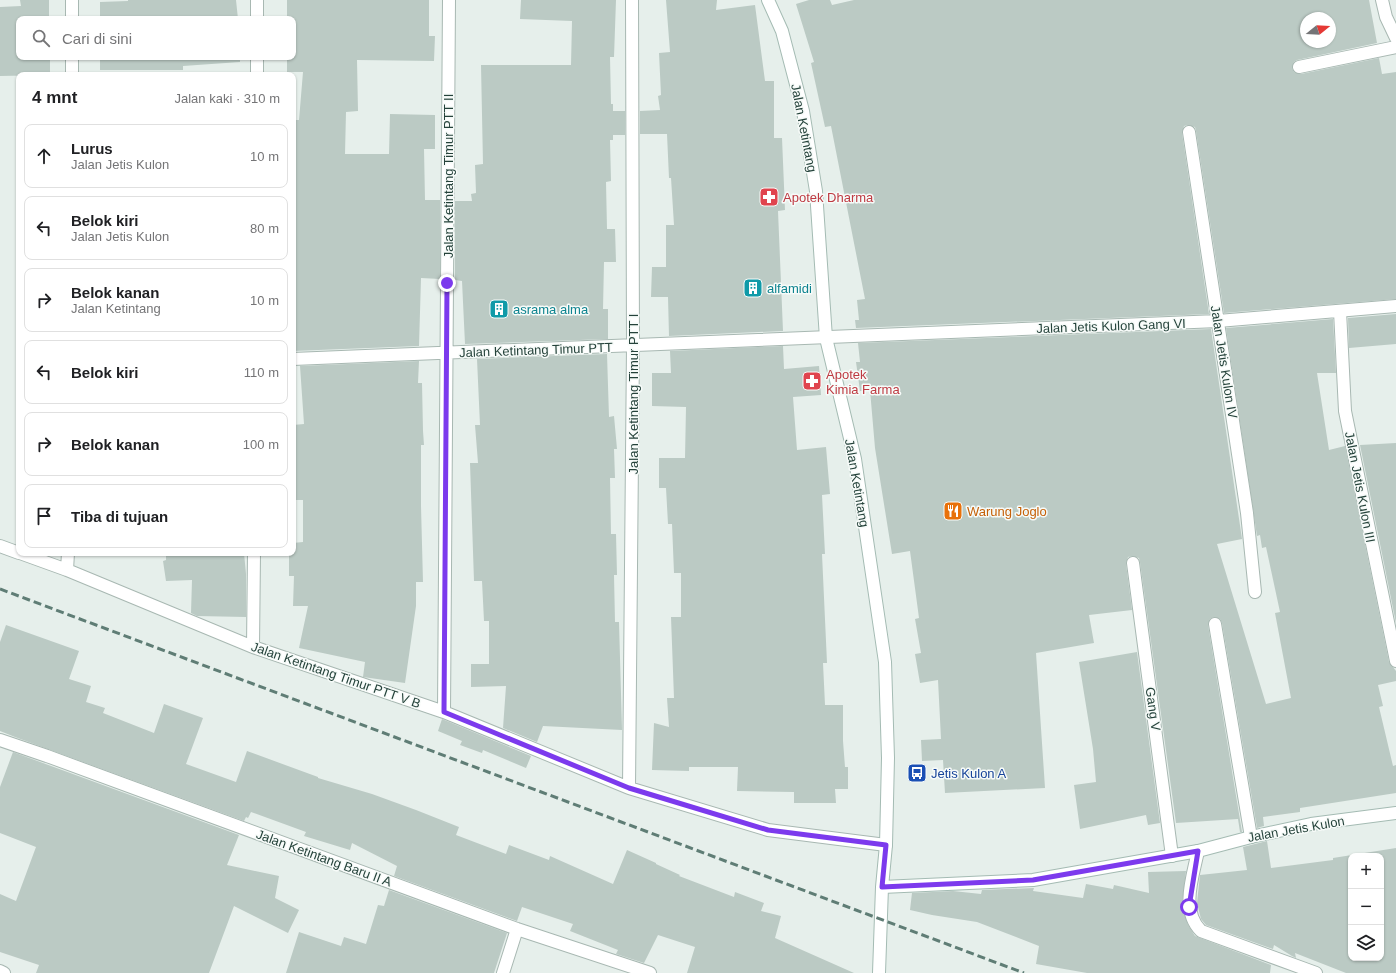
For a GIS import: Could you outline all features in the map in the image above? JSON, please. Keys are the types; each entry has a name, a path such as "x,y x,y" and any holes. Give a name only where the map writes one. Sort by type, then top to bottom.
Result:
{"street":[{"path":"72,0 72,16"},
{"path":"257,0 257,16"},
{"name":"Jalan Ketintang Timur PTT II","path":"444,712 449,0"},
{"name":"Jalan Ketintang Timur PTT I","path":"629,788 633,346 632,0"},
{"name":"Jalan Ketintang","path":"768,0 782,31 803,111 816,191 826,338 855,459 885,662 888,758 886,845 882,887 879,973"},
{"path":"1382,0 1386,17 1396,38"},
{"path":"1299,67 1396,47"},
{"path":"72,60 72,72"},
{"path":"257,60 257,72"},
{"name":"Jalan Jetis Kulon IV","path":"1189,132 1247,512 1255,592"},
{"name":"Jalan Jetis Kulon Gang VI","path":"826,338 1218,321 1396,306"},
{"name":"Jalan Jetis Kulon III","path":"1340,310 1345,411 1396,661"},
{"name":"Jalan Ketintang Timur PTT","path":"296,359 826,338"},
{"name":"Jalan Ketintang Timur PTT V B","path":"0,546 16,552"},
{"name":"Jalan Ketintang Timur PTT V B","path":"28,556 67,570 253,647 444,712 629,788 768,830 886,845"},
{"path":"67,570 68,556"},
{"path":"253,647 254,556"},
{"name":"Gang V","path":"1133,563 1172,856"},
{"path":"1215,624 1251,837"},
{"name":"Jalan Ketintang Baru II A","path":"0,740 517,929 650,973"},
{"name":"Jalan Jetis Kulon","path":"882,887 1033,880 1198,851 1251,837 1311,824 1396,813"},
{"path":"1198,851 1189,907 1191,917 1197,928 1201,931 1316,973"},
{"path":"503,973 517,929"},
{"path":"0,971 4,973"}],"building":[{"path":"20,0 49,0 49,16 16,16 16,60 50,60 50,72 16,72 16,76 0,76 0,7 21,6"},
{"path":"236,0 238,16 100,16 100,2"},
{"path":"287,0 429,0 429,36 435,36 434,61 357,60 358,111 346,112 345,154 389,154 390,114 435,115 435,149 424,149 425,200 440,200 440,279 421,278 419,346 296,351 296,120 299,120 303,72 287,72 287,60 296,60 296,16 287,16"},
{"path":"521,0 616,0 614,57 610,57 611,104 613,104 613,111 625,111 625,135 613,135 613,140 610,140 611,181 606,182 607,229 615,229 616,262 604,262 603,309 608,309 608,339 465,344 462,281 455,280 455,201 472,201 471,194 476,193 475,165 483,164 481,65 571,65 572,21 520,19"},
{"path":"666,0 717,0 716,10 755,5 765,81 774,81 774,138 782,138 785,210 778,211 783,331 669,336 668,297 651,297 652,267 666,267 666,225 674,225 671,178 669,178 667,134 640,134 640,111 660,110 658,96 661,95 659,53 670,52"},
{"path":"809,0 830,0 832,5 854,0 1369,0 1377,43 1297,60 1294,62 1292,68 1294,72 1301,74 1379,58 1382,74 1396,72 1396,299 1224,313 1196,131 1195,127 1188,125 1184,126 1182,133 1209,314 856,328 855,320 859,320 857,300 865,299 831,126 825,127 811,63 814,62 796,4"},
{"path":"100,60 240,60 240,62 183,66 183,70 100,70"},
{"path":"1396,314 1396,344 1349,348 1348,318"},
{"path":"1333,319 1336,373 1317,373 1329,450 1345,446 1389,662 1396,671 1396,681 1378,685 1383,706 1379,707 1393,766 1396,765 1396,793 1300,808 1300,812 1263,817 1264,826 1257,828 1222,623 1220,619 1214,617 1210,619 1208,625 1242,832 1240,832 1238,819 1176,823 1140,562 1139,558 1132,556 1128,557 1126,564 1132,610 1089,615 1094,643 1036,653 1045,788 945,793 943,760 922,761 921,740 941,739 938,680 920,683 915,654 921,653 915,619 919,618 910,551 892,554 875,448 870,390 860,391 856,362 860,362 858,343 1211,329 1242,539 1217,544 1266,704 1291,698 1275,613 1280,612 1266,547 1262,548 1260,535 1257,536 1226,328"},
{"path":"783,346 784,369 819,366 821,395 793,397 797,450 826,447 830,494 822,495 825,554 822,554 827,663 823,663 825,705 843,705 845,767 848,767 848,789 835,789 836,803 794,803 794,792 737,791 738,767 689,767 689,771 652,770 654,723 669,727 667,698 674,698 671,617 681,617 681,573 674,573 672,524 668,524 666,488 659,488 659,458 685,458 686,407 652,406 652,373 671,373 670,351"},
{"path":"607,354 609,417 614,416 617,449 614,449 615,478 610,478 611,534 616,534 617,575 614,575 615,622 619,622 622,730 543,726 537,742 503,728 506,686 471,687 471,664 489,664 489,621 484,621 482,581 474,581 470,463 478,463 475,425 480,425 477,359"},
{"path":"419,361 418,383 422,383 424,445 421,445 423,582 416,582 416,606 405,683 363,677 365,662 299,648 308,606 293,606 294,576 289,576 289,556 296,556 296,543 303,542 303,500 296,500 296,425 304,424 300,366"},
{"path":"1396,443 1396,623 1360,445"},
{"path":"166,556 244,556 246,574 246,617 197,616 191,613 192,580 166,581 163,561 166,560"},
{"path":"6,625 79,651 69,679 91,686 86,702 105,708 103,713 154,733 164,704 203,718 186,764 236,782 247,751 318,778 372,794 459,827 456,835 506,854 509,845 549,860 550,856 613,884 627,850 680,875 679,876 734,897 735,892 764,903 761,911 781,916 775,938 854,973 687,973 695,947 658,935 644,963 616,954 618,950 570,931 573,924 522,907 517,921 394,876 397,866 352,843 350,850 304,836 306,832 251,812 248,818 246,817 244,821 0,731 0,642"},
{"path":"1137,652 1160,823 1148,825 1146,815 1080,829 1074,785 1096,782 1093,749 1079,662"},
{"path":"442,719 531,756 526,768 483,750 482,753 460,745 462,741 438,731"},
{"path":"13,752 239,835 227,865 279,876 275,898 299,910 288,933 234,906 209,973 36,973 39,965 0,952 0,894 16,901 36,847 0,833 0,787"},
{"path":"1267,841 1271,868 1333,860 1333,858 1348,856 1348,961 1384,961 1384,853 1364,853 1396,848 1396,973 1346,973 1295,953 1296,958 1274,945 1273,949 1206,925 1201,919 1197,903 1200,875 1247,870 1243,847"},
{"path":"1186,871 1182,904 1188,925 1195,936 1271,965 1270,973 1087,973 1036,964 1039,946 977,922 910,910 912,893 953,891 981,894 982,890 1034,888 1033,891 1083,898 1086,884 1113,889 1114,885 1149,893 1148,872"},
{"path":"389,890 507,933 494,973 286,973 299,932 341,946 344,937 366,944 378,905 384,906"}],"railway":[{"path":"0,589 1024,973"}],"place":[{"name":"Apotek Dharma","path":"769,197"},
{"name":"alfamidi","path":"753,288"},
{"name":"asrama alma","path":"499,309"},
{"name":"Apotek Kimia Farma","path":"812,381"},
{"name":"Warung Joglo","path":"953,511"},
{"name":"Jetis Kulon A","path":"917,773"}],"route":[{"path":"447,283 444,712 629,788 768,830 886,845 882,887 1033,880 1198,851 1189,907"}]}
